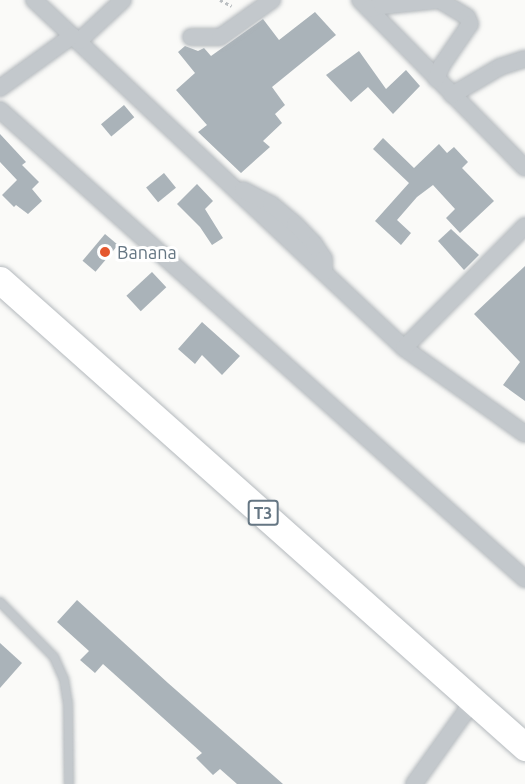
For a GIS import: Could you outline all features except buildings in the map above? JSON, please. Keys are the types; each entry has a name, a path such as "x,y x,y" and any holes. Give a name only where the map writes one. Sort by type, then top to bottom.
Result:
{"highway":[{"name":"T3","path":"0,280 525,747"}],"street":[{"path":"34,0 404,348 525,434"},
{"path":"0,88 76,38 123,0"},
{"path":"191,37 220,37 272,0"},
{"path":"365,5 382,6 439,0 467,17 470,24 442,65 436,79"},
{"path":"365,5 525,168"},
{"path":"452,95 500,67 525,59"},
{"path":"0,110 525,579"},
{"path":"404,348 525,226"},
{"path":"414,784 474,700"}],"lane":[{"path":"0,602 54,657 64,679 68,702 69,784"}],"place":[{"name":"Banana","path":"105,252"}]}
